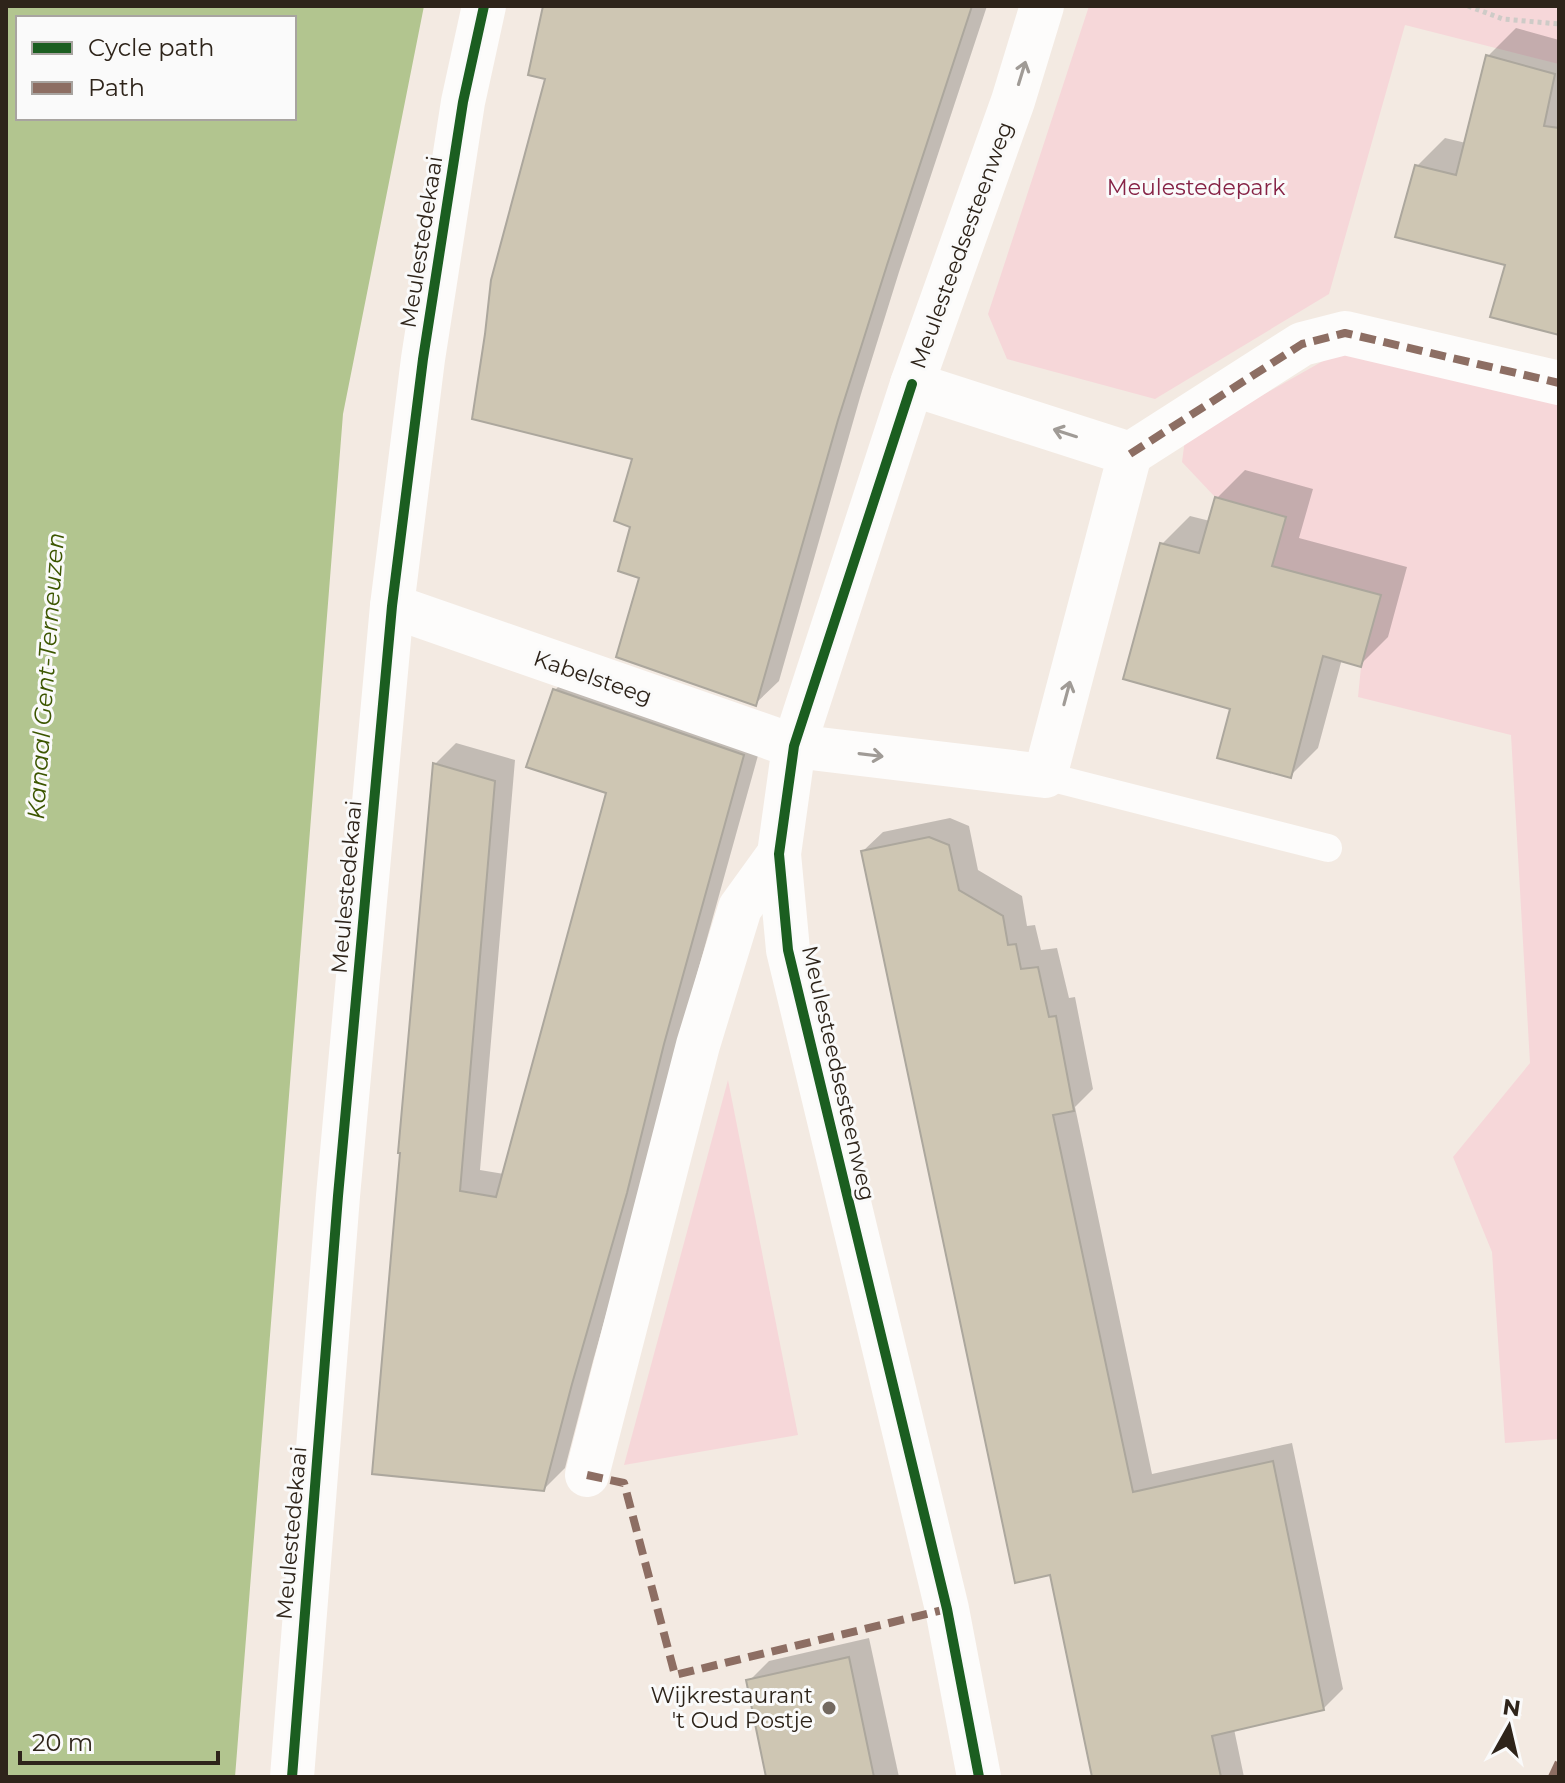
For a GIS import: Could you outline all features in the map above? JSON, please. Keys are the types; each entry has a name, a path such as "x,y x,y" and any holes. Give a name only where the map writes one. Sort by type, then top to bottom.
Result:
{"street":[{"name":"Meulestedekaai","path":"292,1777 338,1196 392,606 426,344 463,102 484,6"},
{"name":"Meulesteedsesteenweg","path":"979,1777 947,1609 788,950 779,854 794,746 912,384 1013,101 1042,6"},
{"path":"1045,776 1130,454 1302,344 1345,333 1559,383"},
{"path":"912,384 1130,454"},
{"name":"Kabelsteeg","path":"392,606 794,746 1045,776"},
{"name":"Meulesteedsesteenweg","path":"587,1475 698,1045 740,908 779,854"}],"lane":[{"path":"1045,776 1328,848"}],"path":[{"path":"1468,6 1503,19 1559,24"}],"green space":[{"name":"Meulestedepark","path":"1089,6 1559,6 1559,64 1405,25 1329,294 1155,399 1007,359 988,314"},
{"path":"1346,348 1559,405 1559,1439 1505,1443 1492,1252 1453,1157 1530,1063 1511,735 1358,697 1361,667 1380,595 1272,566 1286,517 1215,497 1182,462 1185,439"},
{"path":"728,1080 798,1435 624,1465"}],"water":[{"name":"Kanaal Gent-Terneuzen","path":"6,6 424,6 343,414 235,1777 6,1777"}],"building":[{"path":"543,6 972,6 838,420 756,706 616,657 639,578 618,571 630,527 614,521 632,459 472,419 491,280 545,79 528,75"},
{"path":"1486,55 1555,74 1544,126 1559,128 1559,335 1490,317 1505,265 1395,237 1415,165 1456,175"},
{"path":"1215,497 1286,517 1272,566 1381,595 1361,667 1323,656 1291,778 1217,758 1230,709 1123,679 1160,543 1199,553"},
{"path":"553,689 744,755 544,1491 372,1474 433,763 495,781 460,1191 496,1197 606,793 526,767"},
{"path":"929,837 949,845 959,890 1003,916 1008,945 1016,944 1021,969 1038,967 1049,1017 1056,1016 1074,1111 1053,1115 1133,1492 1273,1461 1324,1710 1212,1736 1221,1777 1092,1777 1050,1575 1015,1583 861,851"},
{"path":"849,1657 874,1777 766,1777 746,1680"}],"marked path":[{"path":"1130,454 1302,344 1345,333 1559,383"},
{"path":"587,1475 624,1483 675,1675 947,1609"},
{"path":"1552,1777 1559,1762"}],"cycle path":[{"path":"292,1777 338,1196 392,606 423,359 463,102 484,6"},
{"path":"912,384 794,746 779,854 788,950 947,1609 979,1777"}],"place":[{"name":"Wijkrestaurant 't Oud Postje","path":"829,1708"}]}
